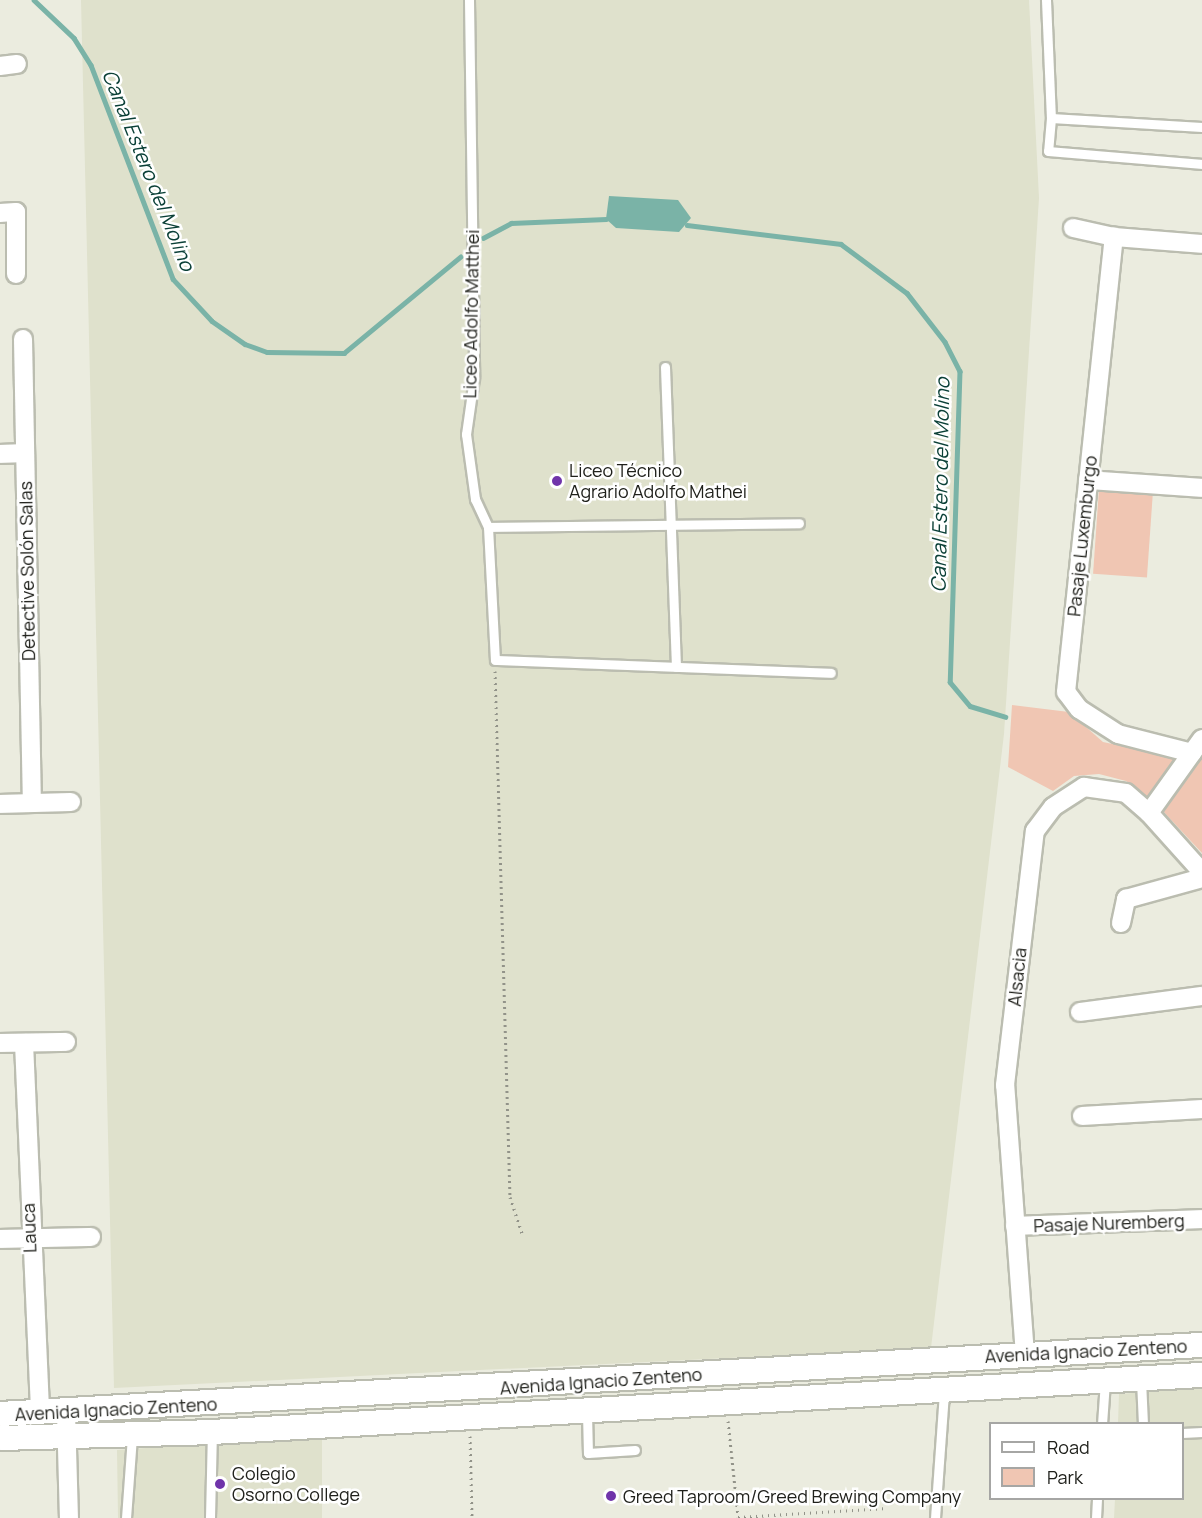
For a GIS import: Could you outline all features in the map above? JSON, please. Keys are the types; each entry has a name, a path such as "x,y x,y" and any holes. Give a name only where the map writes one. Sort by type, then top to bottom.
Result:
{"main road":[{"name":"Avenida Ignacio Zenteno","path":"0,1414 212,1405 1202,1345"},
{"path":"945,1386 951,1359"},
{"name":"Avenida Ignacio Zenteno","path":"0,1438 212,1432 470,1414 945,1386 1202,1375"},
{"path":"469,1390 470,1414"},
{"path":"212,1405 212,1432"}],"street":[{"path":"0,213 16,212 16,273"},
{"path":"1073,228 1114,237 1202,244"},
{"name":"Pasaje Luxemburgo","path":"1114,237 1066,692 1078,709 1118,734 1197,746"},
{"name":"Detective Solón Salas","path":"23,339 32,803"},
{"path":"0,454 25,453"},
{"path":"1088,480 1202,488"},
{"path":"1149,813 1197,746"},
{"name":"Alsacia","path":"1025,1355 1005,1085 1035,831 1053,807 1084,787 1126,793 1149,813 1202,872"},
{"path":"0,804 71,802"},
{"path":"1121,923 1126,898 1202,878"},
{"path":"1080,1012 1202,996"},
{"path":"0,1043 66,1042"},
{"name":"Lauca","path":"24,1043 29,1239 40,1413"},
{"path":"1083,1116 1202,1109"},
{"name":"Pasaje Nuremberg","path":"1015,1226 1202,1219"},
{"path":"0,1239 91,1237"},
{"path":"66,1412 69,1518"}],"lane":[{"name":"Liceo Adolfo Matthei","path":"469,0 474,378 466,434 475,499 488,527 495,660"},
{"path":"1046,0 1051,118 1048,151 1202,164"},
{"path":"1051,118 1202,127"},
{"path":"665,367 674,525 676,667"},
{"path":"488,527 799,523"},
{"path":"495,660 831,673"},
{"path":"1141,1378 1143,1422"},
{"path":"1102,1422 1105,1379"},
{"path":"935,1518 945,1386"},
{"path":"587,1407 588,1453 635,1450"},
{"path":"210,1518 212,1432"},
{"path":"1184,1433 1202,1432"},
{"path":"127,1517 132,1433"},
{"path":"1096,1518 1097,1500"}],"path":[{"path":"495,660 510,1197 523,1236"},
{"path":"726,1399 738,1517 888,1508"},
{"path":"470,1414 472,1518"},
{"path":"854,1510 854,1518"}],"shaded area":[{"name":"Liceo Técnico Agrario Adolfo Mathei","path":"81,0 1029,0 1039,198 1004,734 931,1348 114,1388"},
{"path":"1202,1388 1202,1518 1114,1518 1115,1500 1184,1500 1184,1422 1118,1422 1119,1394"},
{"name":"Colegio Osorno College","path":"322,1436 322,1518 118,1518 117,1450"}],"green space":[{"path":"1099,489 1153,493 1147,578 1093,574"},
{"path":"1012,705 1069,712 1103,742 1178,758 1147,797 1126,781 1099,774 1074,776 1053,791 1008,767"},
{"path":"1202,751 1202,853 1161,809"}],"water":[{"path":"609,196 678,200 691,218 679,232 616,228 606,219"}],"waterway":[{"name":"Canal Estero del Molino","path":"34,0 74,38 91,65 173,279 212,321 245,344 267,352 344,353 460,257"},
{"name":"Canal Estero del Molino","path":"483,238 511,223 606,219"},
{"name":"Canal Estero del Molino","path":"687,225 841,244 907,293 945,342 960,371 950,682 970,706 1005,717"}],"place":[{"name":"Liceo Técnico Agrario Adolfo Mathei","path":"557,481"},
{"name":"Colegio Osorno College","path":"220,1484"},
{"name":"Greed Taproom/Greed Brewing Company","path":"611,1496"}]}
